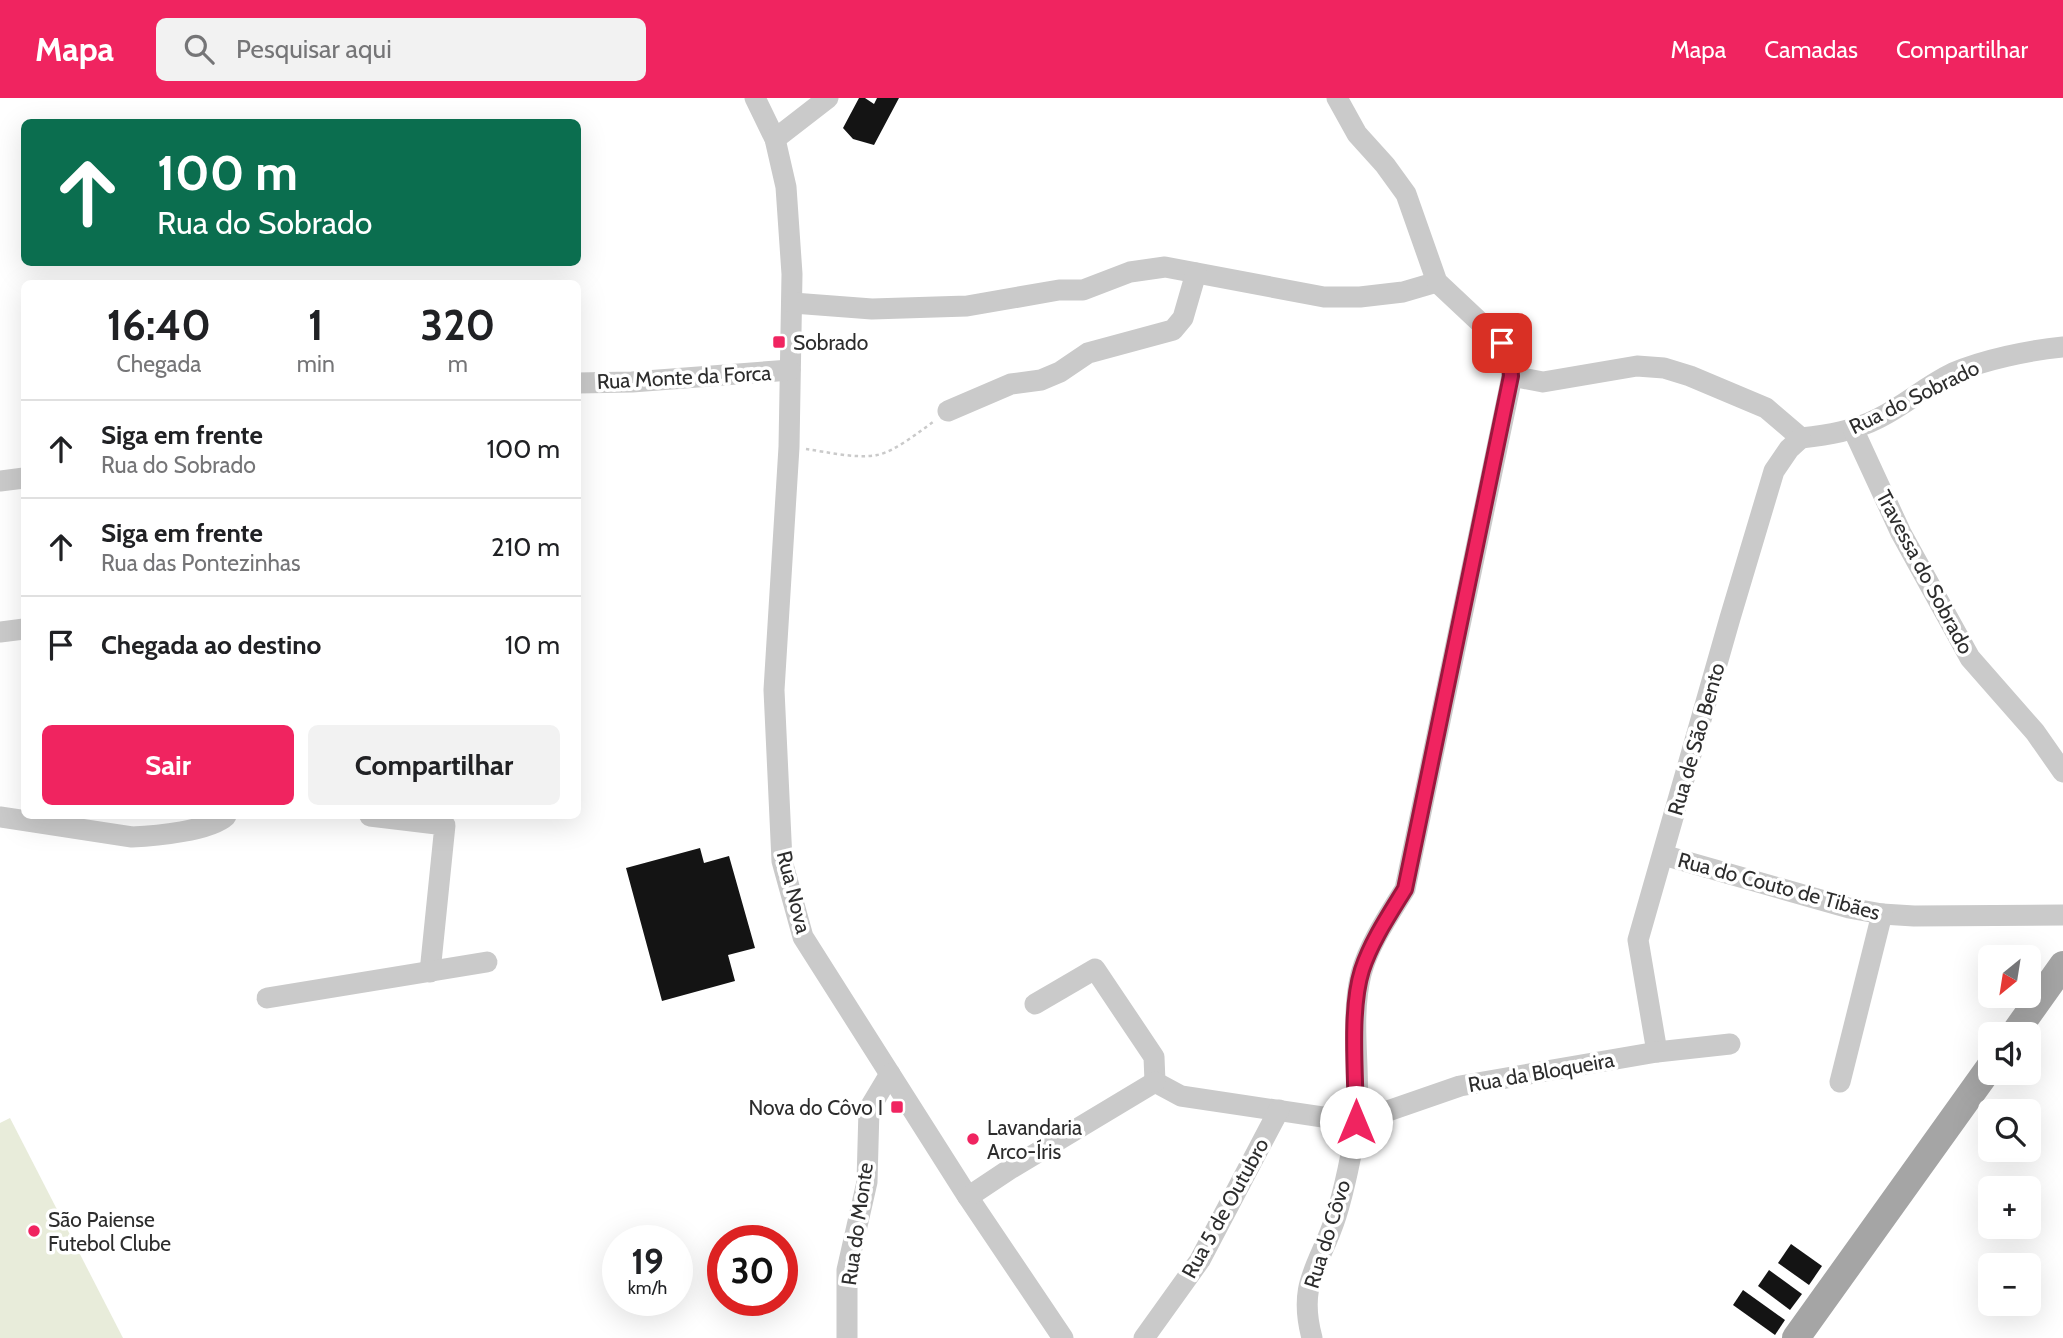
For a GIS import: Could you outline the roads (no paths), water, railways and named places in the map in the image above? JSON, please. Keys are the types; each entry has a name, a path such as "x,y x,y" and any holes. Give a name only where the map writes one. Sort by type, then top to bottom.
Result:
{"main road":[{"path":"2023,1022 2063,965"},
{"path":"1796,1338 1978,1085"}],"street":[{"name":"Rua Nova","path":"755,98 775,139 786,187 793,303 789,447 774,690 782,861 803,937 968,1197 1063,1338"},
{"path":"775,139 828,98"},
{"path":"1337,98 1357,134 1406,194 1437,282 1502,343 1510,360 1511,376 1543,382 1637,366 1664,368 1766,408 1801,438"},
{"path":"793,303 872,309 967,306 1059,290 1083,290 1130,272 1166,268 1324,297 1360,298 1403,292 1437,282"},
{"path":"948,411 1012,384 1041,380 1060,373 1088,353 1172,330 1183,318 1196,273"},
{"name":"Rua do Sobrado","path":"1801,438 1830,435 1877,419 1954,373 1988,362 2063,347"},
{"name":"Rua Monte da Forca","path":"581,383 632,382 790,370"},
{"name":"Rua do Côvo","path":"1312,1338 1306,1307 1310,1280 1336,1216 1356,1122 1356,1002 1362,970 1405,889 1511,376"},
{"name":"Travessa do Sobrado","path":"1853,429 1901,533 1970,659 2060,760"},
{"name":"Rua de São Bento","path":"1657,1052 1638,940 1774,471 1789,449 1801,438"},
{"path":"0,481 21,478"},
{"path":"0,632 21,629"},
{"path":"0,817 132,837 208,825 223,819"},
{"path":"395,819 445,825 430,972"},
{"name":"Rua do Couto de Tibães","path":"1663,855 1882,915 2063,915"},
{"path":"1840,1082 1882,915"},
{"path":"267,998 487,962"},
{"path":"1035,1004 1095,969 1154,1057 1156,1082"},
{"name":"Rua da Bloqueira","path":"1356,1122 1460,1086 1657,1052 1730,1044"},
{"name":"Rua do Monte","path":"847,1338 847,1270 867,1182 869,1110 890,1074"},
{"path":"1156,1082 1181,1096 1356,1122"},
{"path":"968,1197 1156,1082"},
{"name":"Rua 5 de Outubro","path":"1144,1338 1200,1260 1279,1110"}],"place":[{"name":"Sobrado","path":"779,342"},
{"name":"Nova do Côvo I","path":"897,1107"},
{"name":"Lavandaria Arco-Íris","path":"973,1139"},
{"name":"São Paiense Futebol Clube","path":"34,1231"}]}
